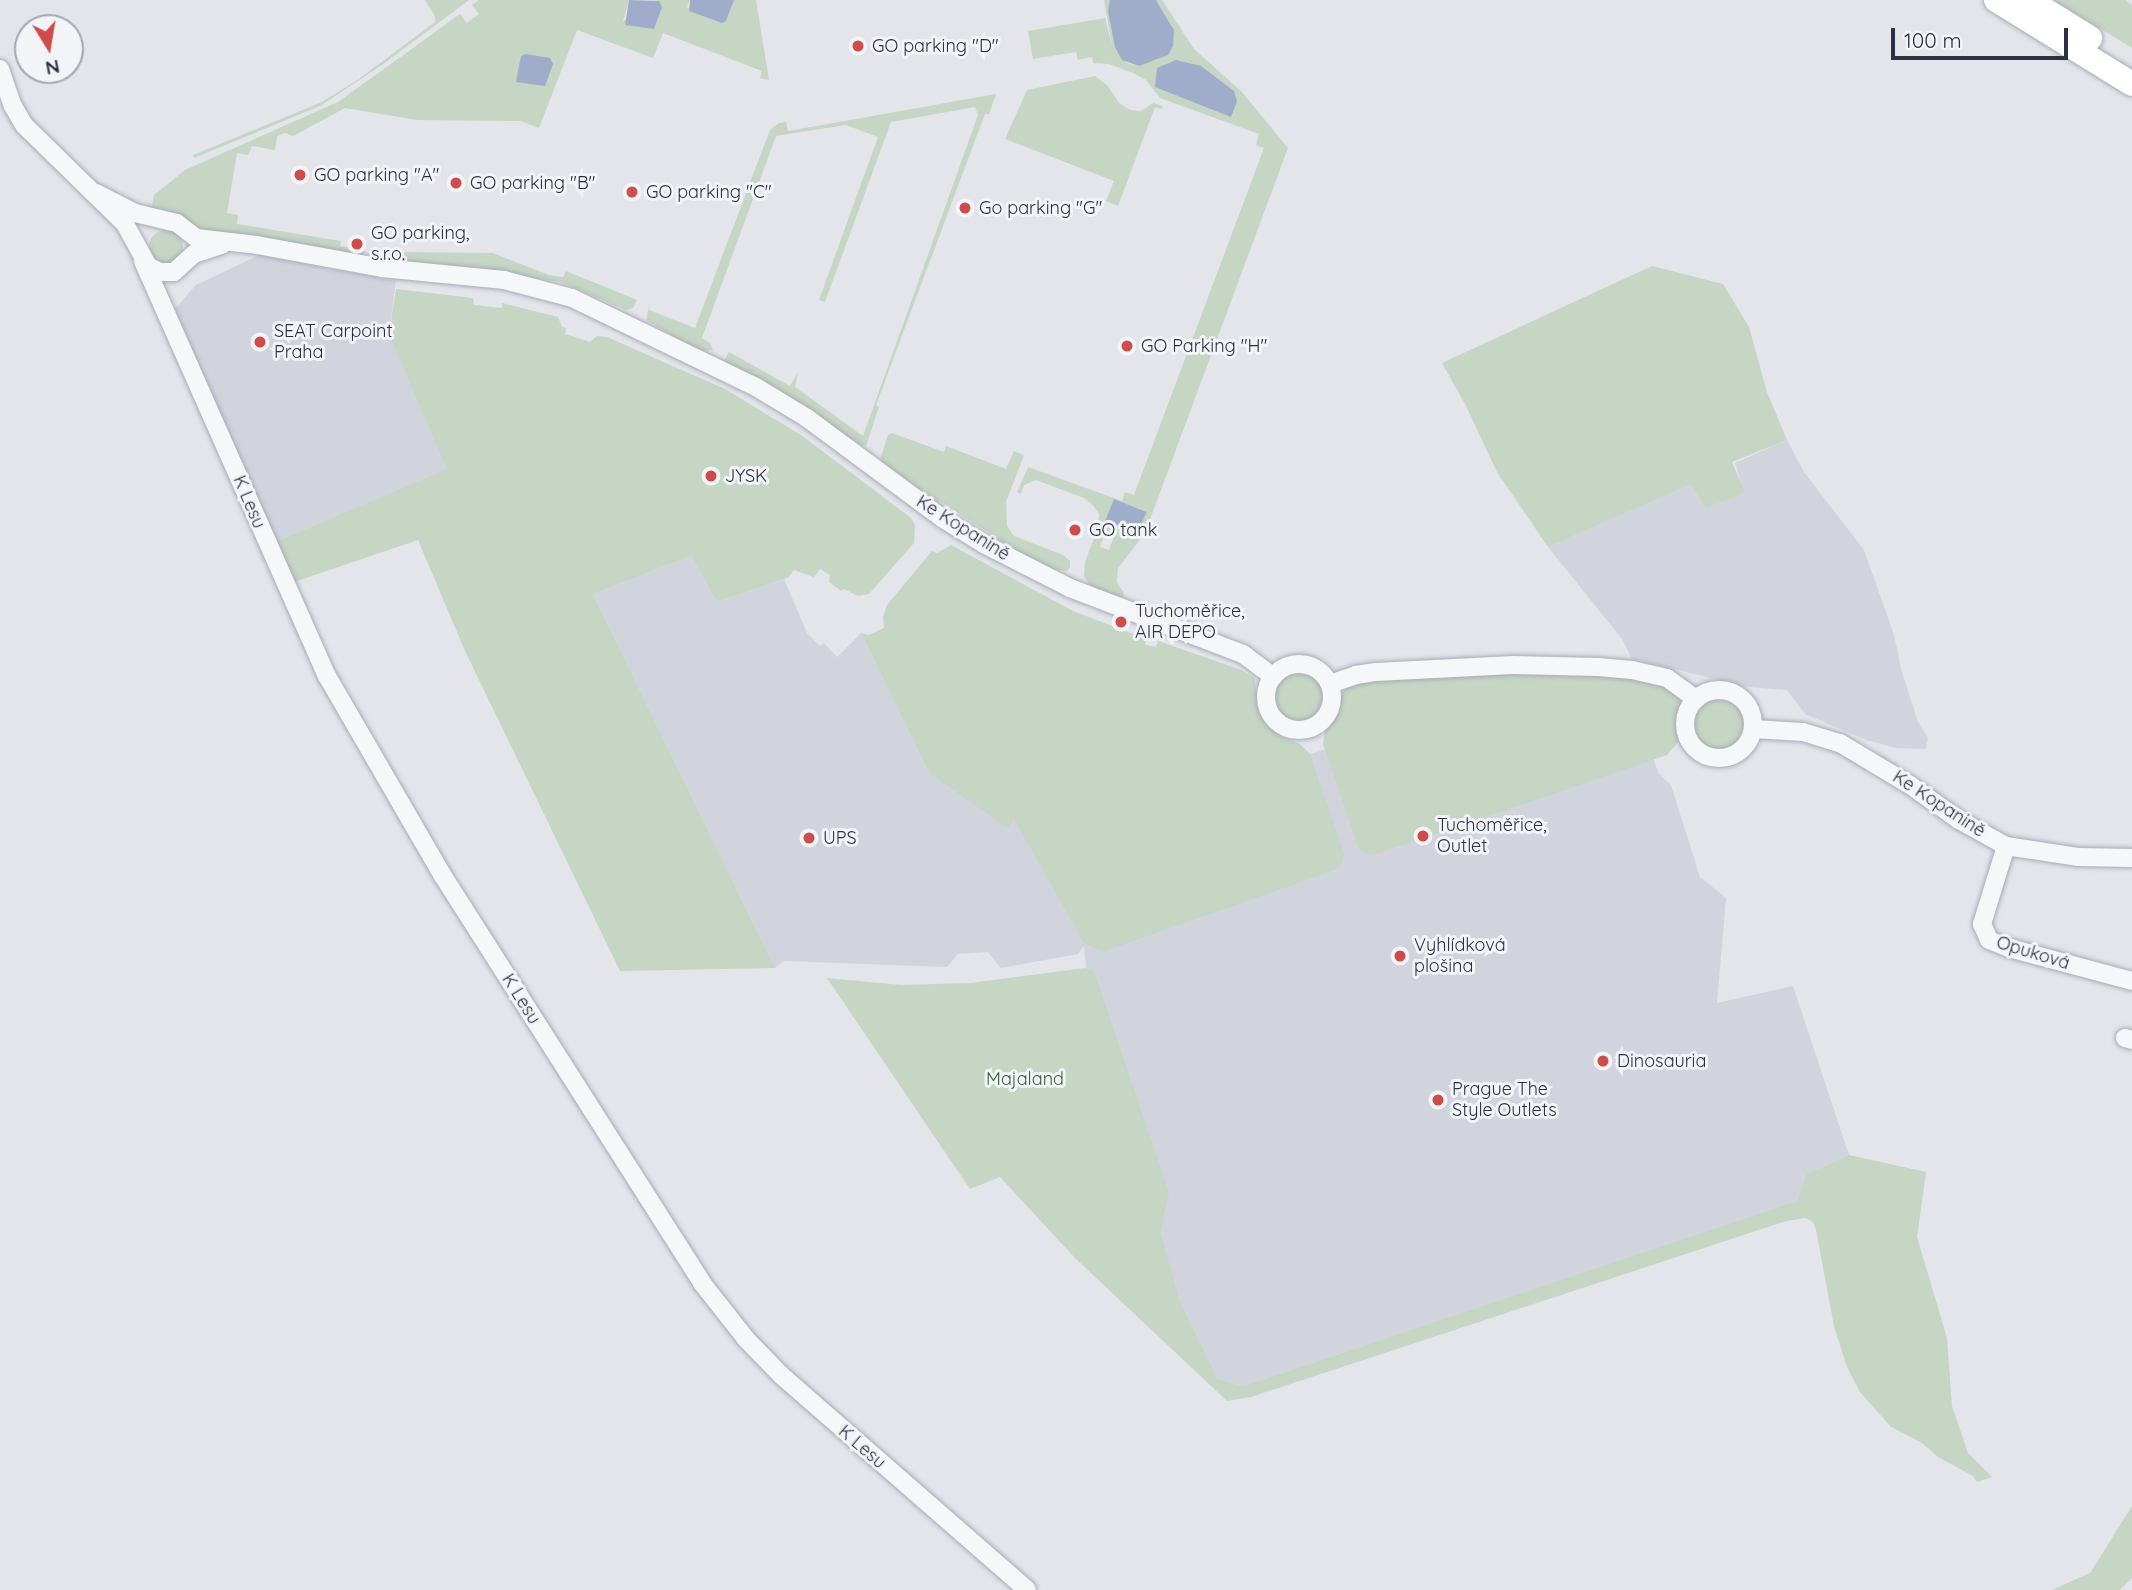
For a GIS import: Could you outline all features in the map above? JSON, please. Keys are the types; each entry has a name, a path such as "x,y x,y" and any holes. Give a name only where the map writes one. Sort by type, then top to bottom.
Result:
{"highway":[{"path":"1996,0 2132,84"},
{"path":"2029,0 2132,64"}],"street":[{"path":"0,69 13,106 24,125 96,193 135,213 170,221 188,233 192,245 189,258"},
{"name":"K Lesu","path":"96,193 125,224 141,255 294,607 333,687 443,876 702,1283 746,1339 782,1376 1027,1590"},
{"path":"170,221 148,227 141,255 154,270 174,272"},
{"name":"Ke Kopanině","path":"188,233 196,238 257,245 382,268 536,286 591,306 756,387 807,418 942,518 984,544 1070,589 1156,624 1243,654 1273,677"},
{"path":"162,301 164,285 189,258 201,250 229,243"},
{"path":"1300,664 1317,669 1330,684 1333,697 1327,716 1311,728 1293,730 1276,721 1267,706 1266,694 1273,677 1282,669 1300,664"},
{"path":"1330,684 1356,675 1376,672 1513,665 1598,667 1632,670 1667,678 1696,699"},
{"path":"1715,690 1735,694 1749,709 1753,729 1745,747 1723,758 1704,755 1694,747 1685,729 1688,710 1696,699 1715,690"},
{"name":"Ke Kopanině","path":"1753,729 1827,737 1861,755 1959,820 2006,846 2065,856 2132,858"},
{"name":"Opuková","path":"2006,846 1982,924 1989,940 2009,948 2132,981"}],"shaded area":[{"path":"259,255 396,281 389,334 448,469 275,542 175,309 196,285"},
{"path":"1787,440 1804,472 1864,550 1894,635 1902,672 1918,722 1928,738 1926,749 1896,748 1866,740 1805,714 1787,690 1748,687 1632,659 1622,639 1548,547 1692,483 1707,507 1744,492 1735,463"},
{"path":"691,556 717,602 784,579 807,633 820,646 824,643 837,657 861,633 929,773 1014,819 1146,645 1156,647 1158,641 1241,670 1245,676 1252,718 1308,755 1326,749 1653,758 1659,774 1671,785 1700,877 1726,898 1717,1003 1793,986 1849,1155 1806,1174 1797,1201 1243,1386 1218,1379 1179,1299 1156,1231 1087,976 1084,945 1078,954 1001,968 988,952 958,954 947,967 784,961 775,968 593,594"}],"green space":[{"path":"425,0 469,0 382,65 320,106 194,158 193,155 322,102 359,79 435,22 435,16"},
{"path":"479,0 629,0 623,21 659,1 653,0 690,0 687,7 726,21 734,0 756,0 769,80 760,78 762,71 663,33 653,58 577,30 539,128 520,121 417,120 345,108 293,136 285,133 277,136 275,150 252,146 248,155 237,153 227,213 238,215 237,224 341,241 340,246 366,251 363,255 316,246 199,234 151,210 154,195 185,170 338,102 460,14 467,23 479,14 472,5"},
{"path":"1104,0 1110,0 1126,63 1139,66 1172,26 1156,0 1162,0 1194,49 1241,91 1288,148 1145,533 1118,568 1117,582 1124,593 1121,602 1092,589 1084,576 1085,562 1097,530 1105,532 1100,547 1109,550 1115,534 1098,528 1099,514 1093,505 1084,498 1036,480 1024,485 1021,494 1017,492 1028,467 1122,501 1125,492 1134,495 1264,148 1256,145 1259,134 1160,98 1146,80 1109,64 1093,63 1092,57 1078,60 1076,52 1033,59 1028,31 1105,18 1112,45"},
{"path":"2054,0 2125,0 2132,5 2132,48"},
{"path":"1095,76 1107,85 1119,103 1130,110 1141,111 1153,103 1163,106 1162,109 1155,107 1118,206 1106,201 1114,181 1005,139 1027,90"},
{"path":"996,94 989,114 985,114 876,405 879,407 866,446 860,445 785,394 725,363 725,359 729,352 790,386 798,373 795,387 863,436 978,115 975,107 891,122 825,302 819,300 878,137 846,125 776,136 702,338 710,343 713,350 699,351 646,320 650,302 649,310 695,328 770,130 779,123 786,122 788,131"},
{"path":"166,230 178,235 183,247 178,259 166,264 154,259 149,247 154,235"},
{"path":"394,252 493,253 549,275 563,277 566,271 637,300 633,308 626,310 561,282 391,259"},
{"path":"1652,266 1723,284 1749,327 1767,392 1787,440 1732,462 1745,492 1706,508 1691,484 1548,547 1497,472 1442,363"},
{"path":"396,289 473,298 474,305 502,308 502,303 558,317 562,327 566,328 565,334 590,342 597,336 607,337 725,389 801,435 911,518 915,525 914,543 869,594 858,596 844,589 841,591 829,582 830,575 820,569 814,577 794,570 789,577 717,602 691,556 593,594 775,968 620,971 465,651 418,540 294,582 275,542 447,469 389,334"},
{"path":"892,433 944,452 946,446 1006,469 1014,451 1024,455 1006,502 1007,526 1014,536 1063,555 1070,561 1070,568 1066,571 1053,569 1020,553 938,502 880,460 888,435"},
{"path":"951,545 1073,611 1144,638 1146,645 1156,647 1158,641 1241,670 1255,679 1258,710 1265,723 1280,736 1300,744 1310,754 1344,854 1342,863 1335,870 1102,952 1084,943 1014,819 1008,828 929,773 861,633 869,635 884,628 883,617 887,605 932,551 937,553"},
{"path":"1299,672 1318,679 1325,698 1318,717 1299,724 1280,717 1273,698 1280,679"},
{"path":"1500,673 1599,675 1640,680 1670,688 1679,698 1681,707 1678,742 1667,755 1373,855 1363,852 1358,847 1323,744 1325,731 1337,716 1343,691 1351,685 1367,680"},
{"path":"1719,700 1737,707 1744,725 1737,743 1719,750 1701,743 1694,725 1701,707"},
{"name":"Majaland","path":"1085,968 1094,971 1169,1193 1160,1231 1179,1299 1218,1379 1243,1386 1797,1201 1806,1174 1849,1155 1926,1172 1917,1237 1947,1338 1952,1406 1968,1453 1992,1477 1977,1482 1973,1476 1938,1457 1922,1443 1891,1427 1860,1392 1847,1367 1834,1326 1816,1230 1813,1222 1806,1218 1786,1221 1251,1397 1227,1401 1075,1258 1000,1177 970,1189 827,978 901,985 970,983"},
{"path":"2132,1506 2132,1578 2120,1590 2052,1590 2090,1573"}],"water":[{"path":"629,0 659,1 662,7 654,29 625,25"},
{"path":"690,0 734,0 726,21 722,23 689,11"},
{"path":"1110,0 1156,0 1174,30 1173,46 1168,55 1139,66 1122,60 1115,47 1108,11"},
{"path":"526,54 550,58 553,64 545,86 516,82 521,56"},
{"path":"1176,60 1201,66 1234,91 1237,101 1231,117 1155,87 1157,68"},
{"path":"1114,499 1146,512 1137,534 1105,521"}],"place":[{"name":"GO parking \"D\"","path":"858,46"},
{"name":"GO parking \"A\"","path":"300,175"},
{"name":"GO parking \"B\"","path":"456,183"},
{"name":"GO parking \"C\"","path":"632,192"},
{"name":"Go parking \"G\"","path":"965,208"},
{"name":"GO parking, s.r.o.","path":"357,244"},
{"name":"SEAT Carpoint Praha","path":"260,342"},
{"name":"GO Parking \"H\"","path":"1127,346"},
{"name":"JYSK","path":"711,476"},
{"name":"GO tank","path":"1075,530"},
{"name":"Tuchoměřice, AIR DEPO","path":"1121,622"},
{"name":"Tuchoměřice, Outlet","path":"1423,836"},
{"name":"UPS","path":"809,838"},
{"name":"Vyhlídková plošina","path":"1400,956"},
{"name":"Dinosauria","path":"1603,1061"},
{"name":"Prague The Style Outlets","path":"1438,1100"}]}
